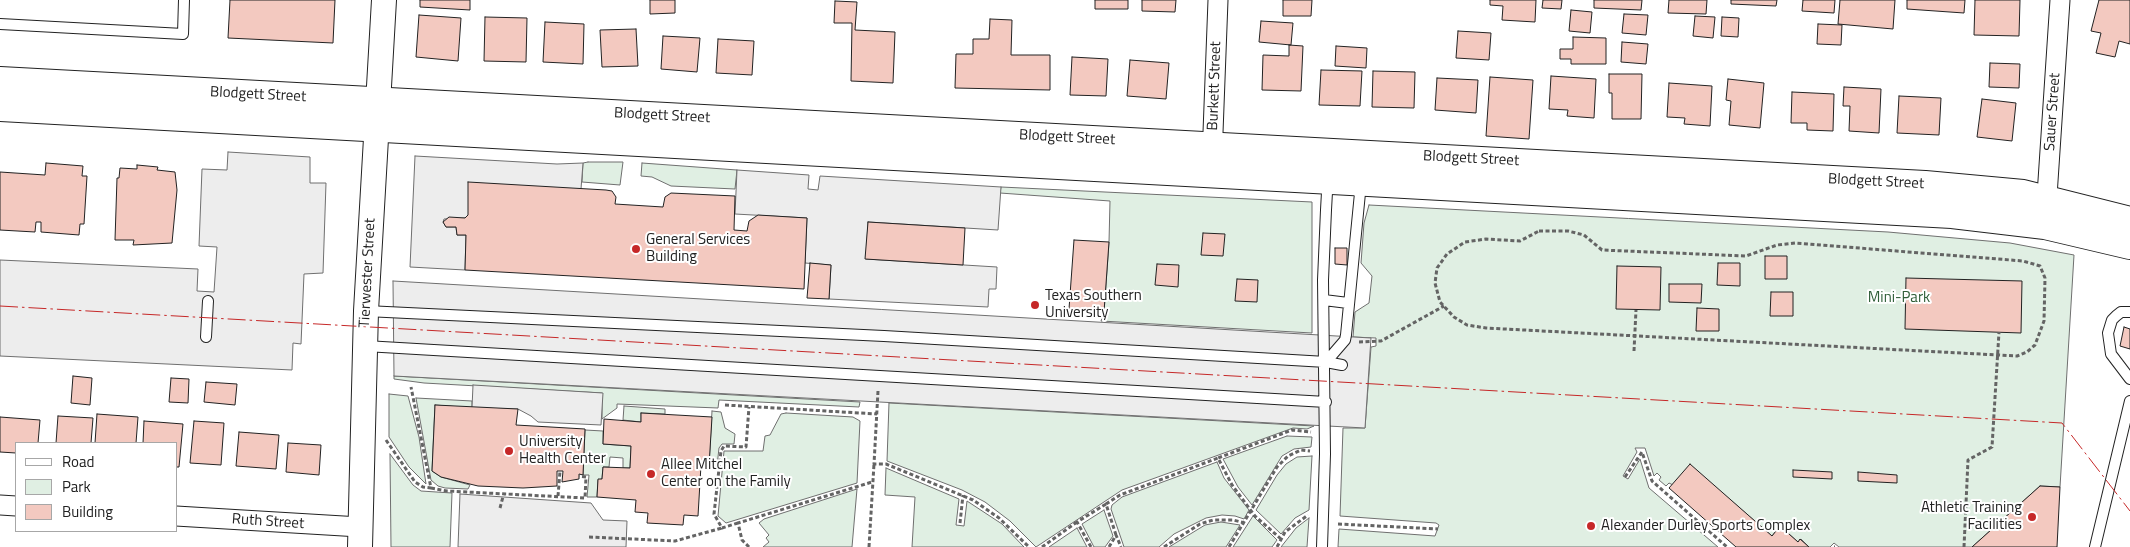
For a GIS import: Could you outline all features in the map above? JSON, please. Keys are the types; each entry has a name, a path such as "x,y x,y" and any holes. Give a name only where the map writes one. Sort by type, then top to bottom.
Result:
{"main road":[{"name":"Blodgett Street","path":"0,82 841,153 1211,172 1342,181 1716,186"},
{"name":"Blodgett Street","path":"0,107 377,114 842,126 1344,153 1716,186 1952,214 2046,212 2130,221"},
{"path":"841,153 842,126"},
{"path":"1342,181 1344,153"},
{"name":"Blodgett Street","path":"2046,212 2130,245"}],"street":[{"name":"Tierwester Street","path":"360,537 366,311 384,0"},
{"name":"Burkett Street","path":"1211,172 1218,0"},
{"name":"Sauer Street","path":"2046,212 2060,0"},
{"path":"0,505 15,506"},
{"name":"Ruth Street","path":"178,516 360,537"}],"lane":[{"path":"0,24 182,34 184,0"},
{"path":"1322,547 1326,402 1324,300 1326,192 1342,181 1360,193 1345,340 1326,362"},
{"path":"1324,300 1348,303"},
{"path":"206,337 208,301"},
{"path":"366,311 884,336 1326,362 1342,365"},
{"path":"2130,312 2122,312 2116,316 2112,320 2108,333 2111,354 2130,380"},
{"path":"365,346 1326,402"},
{"path":"2095,547 2130,401"}],"path":[{"path":"1568,231 1584,235 1602,250 1746,256 1777,245 1795,243 2023,261 2040,266 2045,278 2044,321 2040,336 2027,352 2017,356 1635,336 1467,325 1454,317 1444,306 1440,302 1435,283 1437,268 1448,254 1464,242 1486,239 1520,241 1539,232 1568,231"},
{"path":"1345,340 1381,341 1444,306"},
{"path":"1634,351 1636,310"},
{"path":"1964,547 1968,460 1992,447 1999,332"},
{"path":"869,547 879,375"},
{"path":"411,387 430,488"},
{"path":"726,405 877,414"},
{"path":"722,528 714,514 722,450 724,446 746,447 749,407"},
{"path":"1042,547 1120,495 1292,430 1325,433"},
{"path":"386,440 415,482 423,487 446,491 585,498 586,477 579,476"},
{"path":"1229,547 1277,467 1288,456 1301,450 1325,451"},
{"path":"1625,477 1642,452 1652,481 1727,547"},
{"path":"1218,458 1232,485 1252,511 1281,539"},
{"path":"874,464 886,464 963,495 999,518 1029,547"},
{"path":"558,496 560,471"},
{"path":"589,537 675,540 738,524 872,482"},
{"path":"500,508 504,493"},
{"path":"960,523 963,495"},
{"path":"1106,504 1121,547"},
{"path":"1277,547 1281,539 1298,520 1310,514 1323,518 1438,529"},
{"path":"1164,547 1200,524 1213,520 1233,520 1245,523"},
{"path":"1077,522 1091,547"},
{"path":"738,524 742,540 749,547"},
{"path":"1109,547 1116,535"}],"green space":[{"path":"623,162 620,185 582,182 583,163"},
{"path":"642,163 737,170 735,189 671,186 652,177 641,176"},
{"path":"1001,187 1312,202 1312,333 1101,321 1104,312 1110,201 1000,193"},
{"name":"Mini-Park","path":"1369,205 1888,232 2010,243 2074,255 2060,487 2040,486 1972,547 1839,547 1834,543 1830,547 1809,547 1801,539 1798,542 1780,526 1772,536 1690,465 1673,485 1669,483 1666,486 1659,480 1661,477 1657,473 1654,476 1645,448 1635,448 1637,452 1623,476 1628,479 1640,459 1649,488 1718,547 1338,547 1339,529 1435,536 1439,525 1436,523 1340,516 1343,428 1365,428 1371,347 1376,346 1376,338 1353,337 1355,312 1369,303 1372,276 1361,263 1364,223"},
{"path":"394,376 860,402 859,407 719,400 718,408 617,404 617,408 602,419 602,393 424,383 394,379"},
{"path":"389,394 408,396 419,437 426,484 409,467 389,437"},
{"path":"416,398 472,401 472,408 435,405 432,471 441,477 470,485 468,489 445,488 438,486 431,480"},
{"path":"889,403 1314,426 1307,429 1293,428 1122,490 1036,547 1010,521 985,502 962,490 887,461"},
{"path":"624,406 665,409 665,414 641,413 641,422 623,420"},
{"path":"712,411 721,412 725,428 735,434 734,444 722,444 719,448 717,466 709,466"},
{"path":"781,414 853,417 860,421 857,483 726,523 718,516 724,451 763,451 765,436 770,435"},
{"path":"585,430 603,431 603,444 631,446 630,468 623,468 623,458 610,457 609,467 603,467 602,479 598,480 597,497 587,497 589,475 583,475"},
{"path":"1287,436 1312,437 1311,447 1294,449 1282,456 1252,505 1238,487 1223,459"},
{"path":"390,454 413,485 421,491 452,493 450,547 391,547"},
{"path":"1312,456 1309,510 1295,518 1281,534 1256,510 1277,475 1286,464 1297,457"},
{"path":"1217,462 1224,478 1249,510 1244,519 1222,515 1206,518 1174,534 1159,547 1124,547 1111,509 1112,505 1122,497"},
{"path":"886,468 959,499 956,525 964,526 967,501 1002,524 1024,547 912,547 915,497 885,495"},
{"path":"857,489 852,547 763,547 769,542 766,538 769,535 759,523 764,519"},
{"path":"1104,510 1113,536 1105,547 1094,547 1082,524"},
{"path":"1253,516 1277,540 1272,547 1233,547"},
{"path":"1309,518 1307,547 1281,547 1296,528"},
{"path":"1221,522 1240,525 1226,547 1169,547 1205,525"},
{"path":"1077,528 1087,547 1049,547"}],"shaded area":[{"path":"228,152 310,157 310,183 326,183 323,273 304,274 301,344 293,343 292,370 0,356 0,260 198,269 197,291 214,292 217,247 199,246 202,169 227,170"},
{"path":"415,156 557,164 583,163 581,189 465,218 444,219 443,222 446,227 456,227 457,235 466,235 465,270 410,267"},
{"path":"737,170 809,175 808,189 818,190 820,176 1001,187 998,230 868,222 866,259 997,267 996,289 989,289 988,307 829,299 831,265 805,263 807,218 735,214"},
{"path":"393,281 1371,338 1365,428 394,376"},
{"path":"473,385 603,393 601,425 538,422 518,409 472,408"},
{"path":"460,494 591,503 603,520 627,521 626,547 458,547"}],"building":[{"path":"230,0 335,0 333,43 228,38"},
{"path":"420,0 470,0 470,10 420,7"},
{"path":"650,0 675,0 675,13 650,14"},
{"path":"1095,0 1128,0 1128,9 1095,9"},
{"path":"1142,0 1176,0 1175,12 1142,11"},
{"path":"1283,0 1312,0 1311,16 1283,16"},
{"path":"1490,0 1536,0 1535,22 1502,20 1503,6 1490,5"},
{"path":"1543,0 1562,0 1561,9 1542,8"},
{"path":"1594,0 1642,0 1641,10 1594,8"},
{"path":"1669,0 1707,0 1706,14 1668,13"},
{"path":"1731,0 1777,0 1776,6 1731,4"},
{"path":"1803,0 1835,0 1834,13 1802,11"},
{"path":"1840,0 1895,0 1893,29 1838,24"},
{"path":"1907,0 1965,0 1964,13 1907,9"},
{"path":"1975,0 2020,0 2019,36 1974,35"},
{"path":"2099,0 2130,0 2130,44 2119,41 2115,57 2096,53 2101,33 2091,31"},
{"path":"835,1 857,2 855,30 895,32 893,83 851,81 852,23 834,23"},
{"path":"1571,10 1592,12 1590,33 1569,31"},
{"path":"1624,14 1648,15 1646,35 1622,33"},
{"path":"419,15 461,18 458,61 416,57"},
{"path":"1695,16 1715,17 1713,38 1693,36"},
{"path":"485,17 527,18 526,62 484,61"},
{"path":"1722,17 1739,18 1738,37 1721,36"},
{"path":"990,19 1012,20 1011,55 1050,55 1050,90 955,88 956,54 973,54 973,39 989,39"},
{"path":"1261,21 1293,23 1291,45 1259,42"},
{"path":"545,22 584,24 583,64 543,62"},
{"path":"1818,24 1842,25 1841,45 1817,44"},
{"path":"636,29 638,66 602,67 600,30"},
{"path":"1458,31 1491,33 1489,60 1456,58"},
{"path":"663,36 700,38 697,72 661,69"},
{"path":"1573,37 1606,38 1606,64 1571,64 1571,59 1560,59 1560,49 1573,49"},
{"path":"718,39 754,41 752,75 716,73"},
{"path":"1622,42 1648,44 1646,64 1621,62"},
{"path":"1289,45 1303,46 1301,91 1262,90 1263,55 1289,56"},
{"path":"1336,46 1367,48 1366,68 1335,66"},
{"path":"1072,57 1108,59 1106,96 1070,95"},
{"path":"1130,60 1169,63 1166,99 1127,96"},
{"path":"1990,63 2020,64 2019,88 1989,87"},
{"path":"1321,70 1362,71 1360,106 1319,105"},
{"path":"1373,71 1415,72 1414,108 1372,107"},
{"path":"1609,74 1642,74 1641,119 1612,119 1612,93 1609,93"},
{"path":"1551,76 1596,79 1594,118 1567,116 1568,110 1549,109"},
{"path":"1490,77 1533,80 1529,139 1486,136"},
{"path":"1437,78 1478,80 1476,113 1435,110"},
{"path":"1728,79 1764,83 1760,128 1729,125 1731,101 1726,100"},
{"path":"1669,83 1712,86 1710,126 1684,124 1685,118 1667,117"},
{"path":"1844,87 1881,89 1879,133 1849,131 1850,106 1843,106"},
{"path":"1792,92 1834,94 1833,131 1807,130 1807,123 1791,123"},
{"path":"1899,96 1941,98 1939,135 1897,133"},
{"path":"1982,99 2016,103 2012,141 1977,137"},
{"path":"46,163 83,166 82,176 87,176 84,224 80,224 79,235 41,232 41,222 36,222 35,232 0,230 0,172 45,175"},
{"path":"137,165 158,167 157,170 175,172 177,190 172,243 133,245 134,240 115,240 117,178 119,178 120,168 137,169"},
{"name":"General Services Building","path":"468,182 606,190 612,191 616,197 615,204 663,207 665,197 671,193 735,196 734,230 747,231 749,221 758,215 807,218 804,289 465,270 466,235 457,235 456,227 446,227 443,222 449,217 465,218 468,215"},
{"path":"868,222 965,228 963,265 865,259"},
{"path":"1203,233 1225,234 1223,256 1201,255"},
{"path":"1074,240 1109,242 1104,312 1069,309"},
{"path":"1335,248 1347,248 1347,265 1335,264"},
{"path":"1765,256 1787,256 1787,279 1765,279"},
{"path":"810,263 831,265 829,299 807,298"},
{"path":"1718,263 1740,263 1740,286 1717,285"},
{"path":"1157,264 1179,265 1178,287 1155,285"},
{"path":"1617,266 1661,267 1660,310 1616,309"},
{"path":"1906,278 2022,281 2021,333 1905,329"},
{"path":"1237,279 1258,280 1257,302 1235,301"},
{"path":"1669,284 1702,284 1701,303 1669,302"},
{"path":"1771,292 1793,292 1793,316 1770,316"},
{"path":"1697,308 1719,309 1719,331 1696,331"},
{"path":"2124,327 2130,329 2130,349 2120,346"},
{"path":"73,376 92,378 90,405 71,403"},
{"path":"171,378 189,379 188,403 169,402"},
{"path":"206,382 237,384 235,405 204,402"},
{"name":"University Health Center","path":"435,405 518,409 516,425 585,429 583,475 579,474 579,479 562,482 563,471 557,471 557,486 523,488 478,486 441,477 432,471"},
{"name":"Allee Mitchel Center on the Family","path":"641,413 712,417 709,466 701,465 698,516 684,515 683,525 647,523 648,513 635,512 636,500 597,497 598,479 602,479 603,467 630,468 631,446 603,444 604,419 641,422"},
{"path":"97,414 138,417 136,442 95,442"},
{"path":"58,416 93,418 91,442 56,442"},
{"path":"0,417 40,420 38,442 15,442 15,453 0,452"},
{"path":"144,421 183,424 179,467 178,442 143,442"},
{"path":"194,421 224,423 221,465 190,463"},
{"path":"239,432 279,435 276,469 236,466"},
{"path":"288,443 321,445 319,475 286,472"},
{"path":"1690,464 1772,536 1780,526 1798,542 1800,539 1809,547 1736,547 1669,488"},
{"path":"1793,470 1832,472 1832,479 1793,477"},
{"path":"1858,472 1897,475 1897,483 1858,481"},
{"name":"Athletic Training Facilities","path":"2040,486 2060,487 2057,547 1972,547"}],"power":[{"path":"0,306 2062,423 2130,511"}],"place":[{"name":"General Services Building","path":"636,249"},
{"name":"Texas Southern University","path":"1035,305"},
{"name":"University Health Center","path":"509,451"},
{"name":"Allee Mitchel Center on the Family","path":"651,474"},
{"name":"Athletic Training Facilities","path":"2032,517"},
{"name":"Alexander Durley Sports Complex","path":"1591,526"}]}
